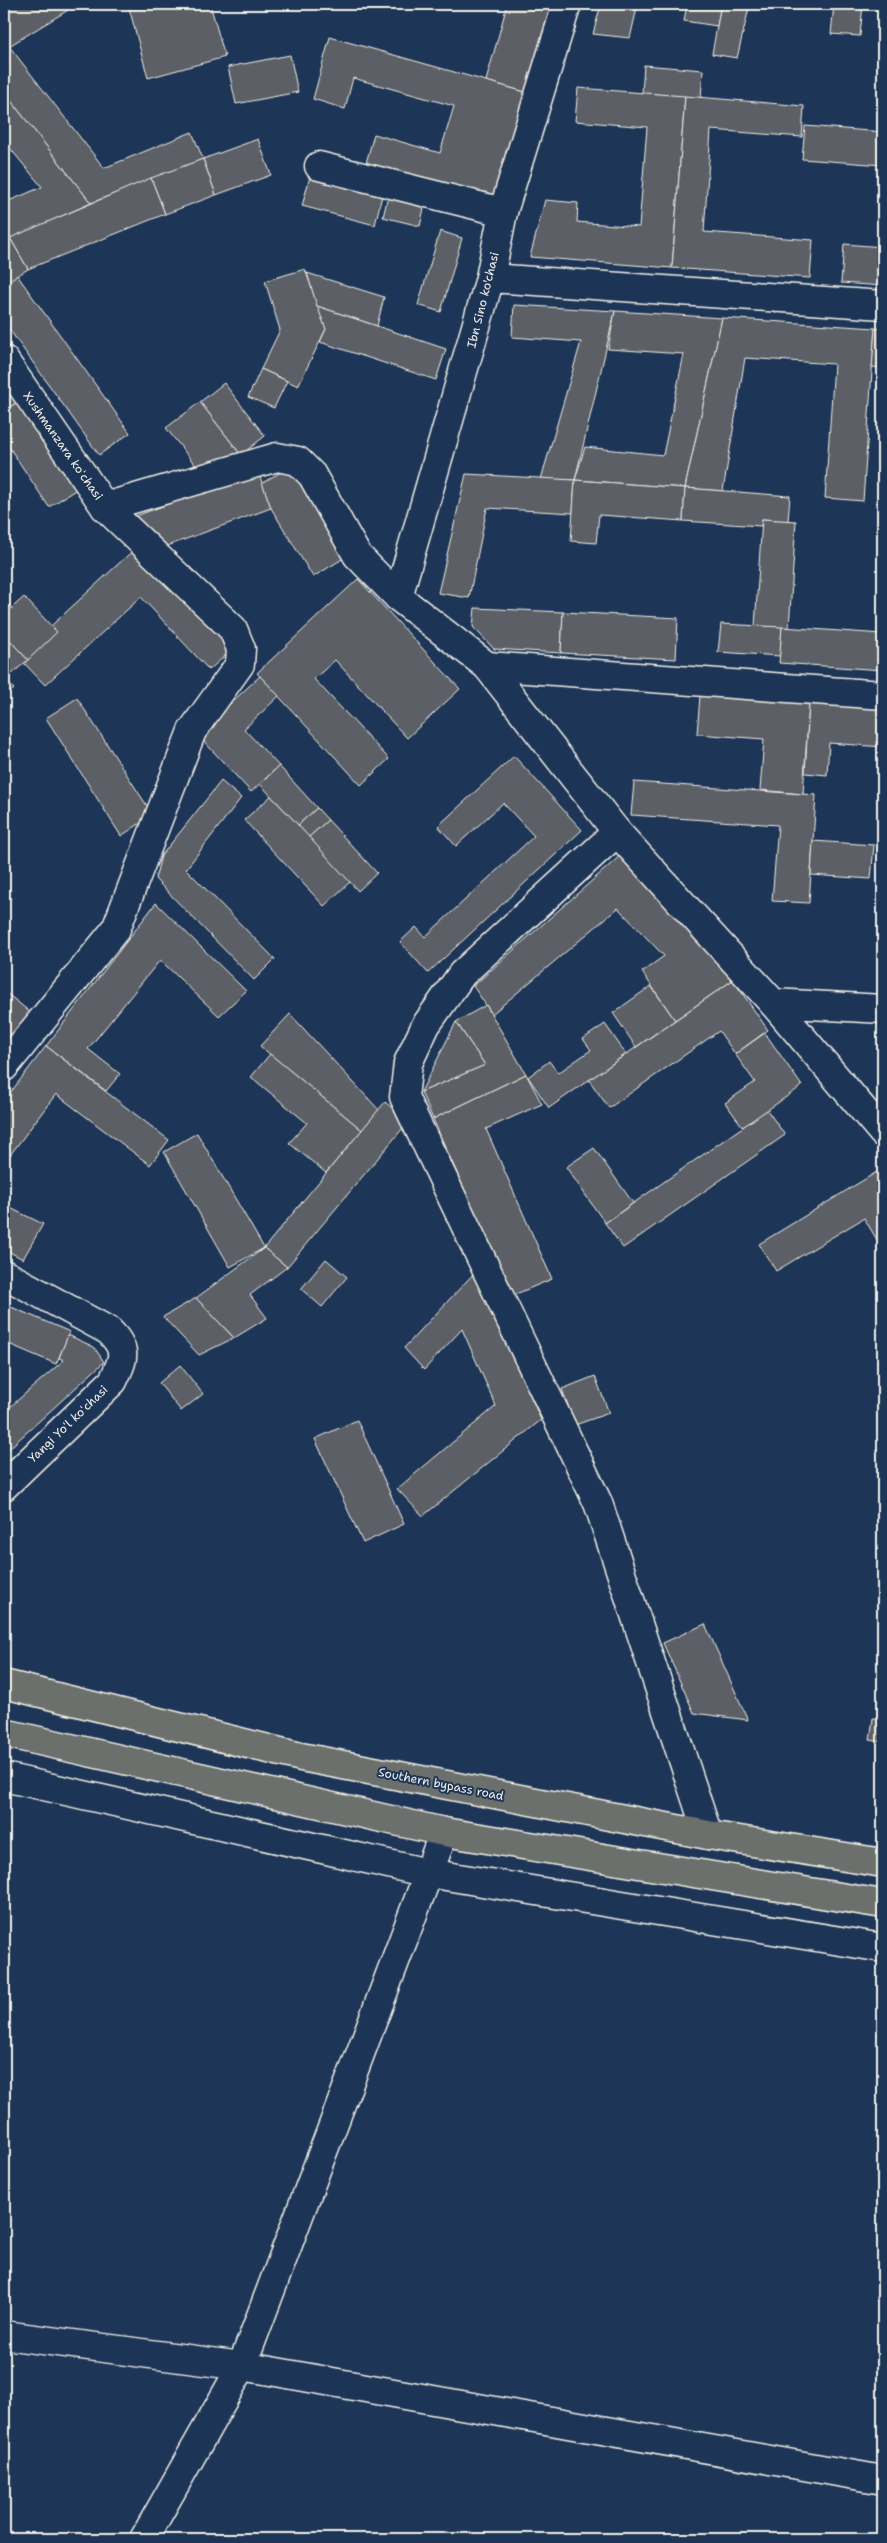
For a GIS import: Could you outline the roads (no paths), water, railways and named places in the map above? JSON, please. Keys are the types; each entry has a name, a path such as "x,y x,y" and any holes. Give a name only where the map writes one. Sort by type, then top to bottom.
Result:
{"highway":[{"name":"Southern bypass road","path":"4,1684 302,1757 708,1835 883,1864"},
{"path":"4,1734 444,1832 883,1904"}],"street":[{"name":"Ibn Sino ko'chasi","path":"398,597 490,278 503,212 567,4"},
{"path":"319,166 503,212"},
{"path":"490,278 883,305"},
{"name":"Xushmanzara koʻchasi","path":"4,360 105,507 232,629 241,650 240,664 192,731 116,929 4,1067"},
{"path":"105,507 278,457 298,462 312,475 356,556 398,597 486,666 617,832 773,1003 883,1133"},
{"path":"486,666 883,695"},
{"path":"617,832 462,974 426,1025 408,1063 404,1098 598,1503 708,1835"},
{"path":"773,1003 883,1009"},
{"name":"Yangi Yoʻl koʻchasi","path":"4,1274 109,1331 119,1342 123,1359 113,1381 4,1486"},
{"path":"4,1776 428,1873 883,1948"},
{"path":"144,2539 242,2366 444,1832"},
{"path":"4,2335 242,2366 883,2480"}]}
